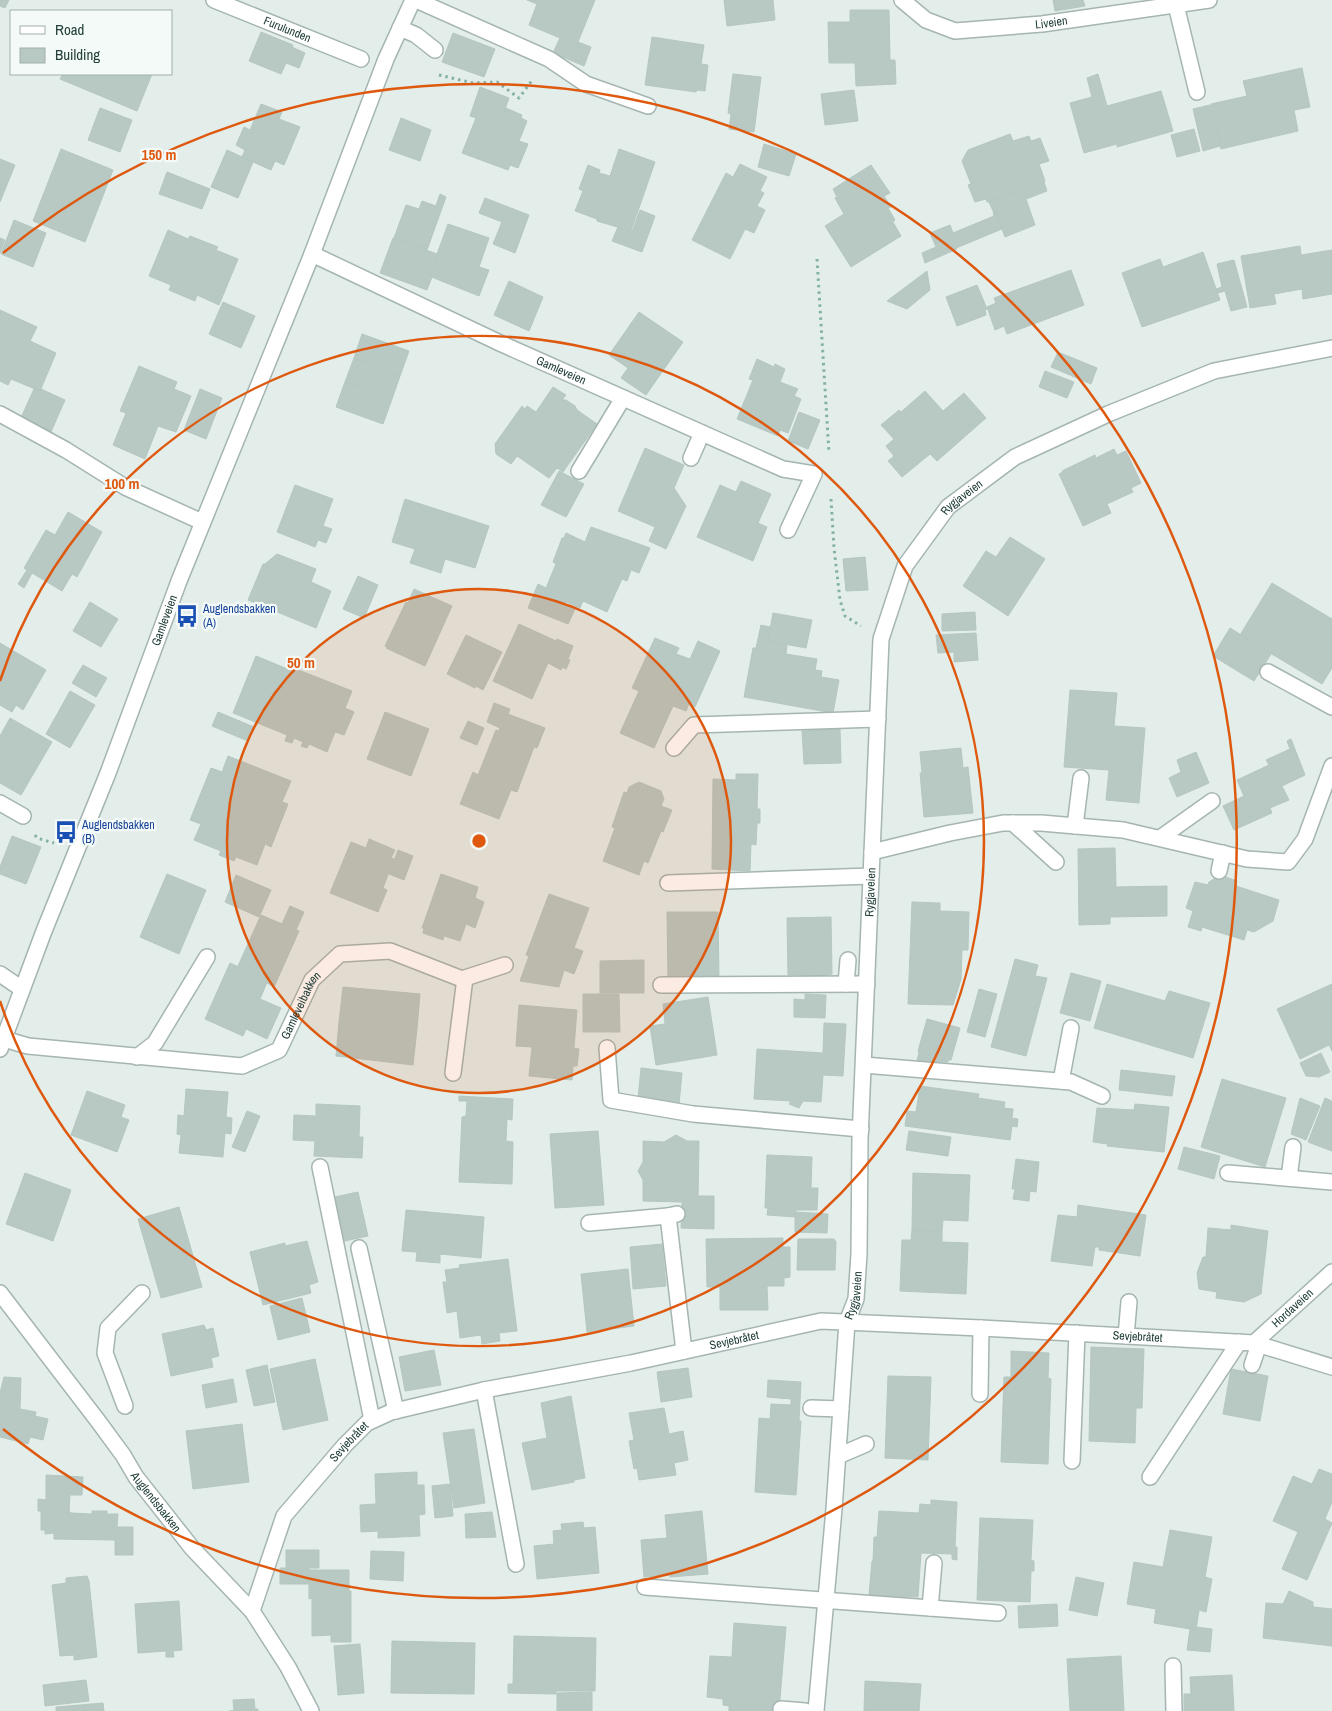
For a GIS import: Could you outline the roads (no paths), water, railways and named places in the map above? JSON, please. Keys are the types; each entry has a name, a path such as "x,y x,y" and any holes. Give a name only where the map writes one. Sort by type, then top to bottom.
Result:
{"street":[{"name":"Furulunden","path":"214,0 361,60"},
{"name":"Gamleveien","path":"2,1044 108,773 178,581 312,254 386,60 414,0"},
{"path":"414,0 549,59 586,84 648,106"},
{"name":"Liveien","path":"902,0 926,20 955,31 1042,24 1209,0"},
{"path":"1176,5 1197,92"},
{"path":"400,28 416,35 435,50"},
{"name":"Gamleveien","path":"312,254 502,344 783,470 814,474 788,530"},
{"name":"Rygjaveien","path":"816,1711 838,1456 847,1322 856,1299 859,1254 866,984 881,639 905,566 948,507 1015,457 1136,402 1214,371 1332,348"},
{"path":"580,471 622,398"},
{"path":"0,414 66,450 124,487 202,522"},
{"path":"691,458 702,433"},
{"path":"1268,672 1332,708"},
{"path":"674,748 694,725 878,719"},
{"path":"872,852 950,833 1003,823 1041,823 1123,830 1247,859 1288,862 1305,839 1332,766"},
{"path":"1075,826 1081,778"},
{"path":"1160,838 1212,801"},
{"path":"0,803 24,816"},
{"path":"1013,823 1056,862"},
{"path":"1219,871 1223,854"},
{"path":"668,883 871,876"},
{"name":"Gamleveibakken","path":"2,1044 242,1066 279,1050 312,980 340,954 390,951 462,979 466,978"},
{"path":"137,1057 155,1043 207,957"},
{"path":"846,984 848,960"},
{"path":"453,1072 466,978 505,965"},
{"path":"0,974 22,989"},
{"path":"661,986 866,984"},
{"path":"1061,1080 1072,1028"},
{"path":"607,1048 611,1100 693,1114 861,1129"},
{"path":"864,1065 1061,1080 1071,1082 1102,1096"},
{"path":"1289,1178 1293,1147"},
{"path":"320,1167 372,1420"},
{"path":"1228,1173 1332,1182"},
{"path":"589,1223 673,1215 684,1351"},
{"path":"359,1248 396,1411"},
{"name":"Hordaveien","path":"1251,1343 1332,1272"},
{"name":"Auglendsbakken","path":"0,1293 108,1435 136,1477 192,1548 252,1611 288,1667 312,1711"},
{"path":"126,1406 105,1353 108,1328 142,1293"},
{"path":"1126,1336 1129,1302"},
{"name":"Sevjebråtet","path":"252,1611 284,1516 367,1423 396,1411 484,1390 684,1351 822,1321 1251,1343 1332,1367"},
{"path":"980,1394 982,1328"},
{"path":"1072,1461 1077,1333"},
{"path":"1251,1343 1252,1365"},
{"path":"1150,1477 1251,1343"},
{"path":"484,1390 516,1564"},
{"path":"812,1408 841,1409"},
{"path":"838,1456 866,1444"},
{"path":"930,1608 934,1562"},
{"path":"645,1587 998,1613"},
{"path":"1173,1666 1174,1711"},
{"path":"781,1709 806,1711"}],"place":[{"name":"Auglendsbakken (A)","path":"187,616"},
{"name":"Auglendsbakken (B)","path":"66,832"}]}
